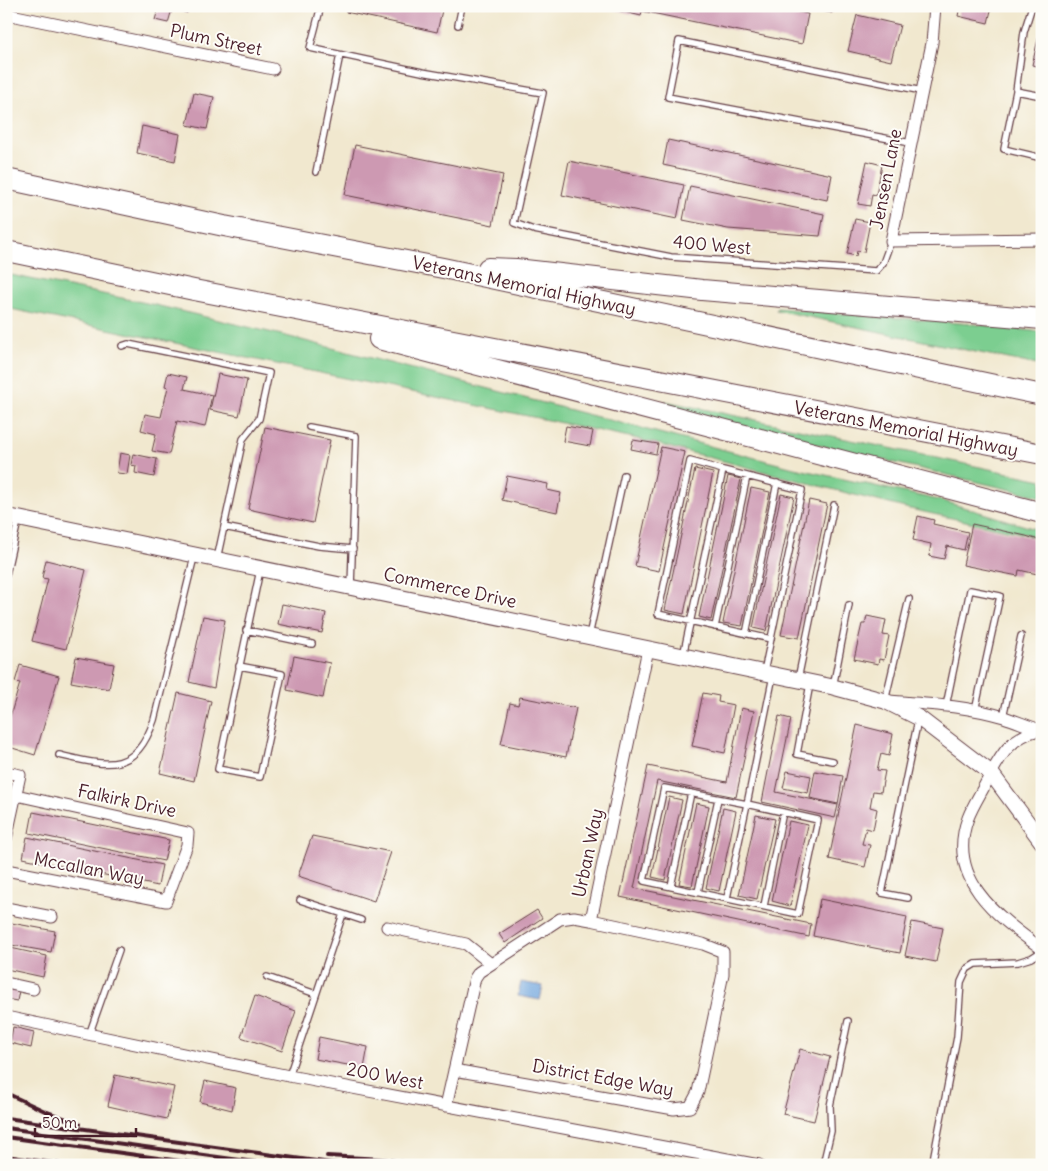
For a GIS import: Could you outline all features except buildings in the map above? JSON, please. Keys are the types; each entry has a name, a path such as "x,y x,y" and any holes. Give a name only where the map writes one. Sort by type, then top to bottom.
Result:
{"highway":[{"name":"Veterans Memorial Highway","path":"6,179 224,226 443,268 1042,395"},
{"name":"Veterans Memorial Highway","path":"6,251 194,290 1042,454"},
{"path":"443,268 516,269 702,290 1042,319"},
{"path":"194,290 1042,512"}],"street":[{"name":"Jensen Lane","path":"935,6 932,43 891,241 1042,239"},
{"name":"Plum Street","path":"6,14 272,69"},
{"name":"Commerce Drive","path":"13,517 769,673 885,701 946,706 976,711 1003,717 1040,730"},
{"name":"Urban Way","path":"446,1106 472,984 479,972 560,919 574,917 592,920 648,649"},
{"name":"Commerce Drive","path":"885,701 919,718 992,773 1012,742 1023,734 1040,730"},
{"path":"6,772 20,774 6,839"},
{"path":"1042,842 992,773 968,818 965,830 964,854 967,868 972,882 990,908 1042,950"},
{"name":"Falkirk Drive","path":"16,795 188,833 183,854 166,901"},
{"name":"Mccallan Way","path":"6,870 166,901"},
{"path":"6,908 52,917"},
{"name":"District Edge Way","path":"454,1070 674,1109 690,1108 698,1092 721,983 724,963 723,952 703,944 592,920"},
{"path":"387,927 466,944 491,964"},
{"path":"6,983 33,989"},
{"name":"200 West","path":"6,1017 289,1076 759,1165"}],"lane":[{"path":"316,172 340,55 310,48 321,6"},
{"path":"458,25 462,6"},
{"path":"1032,6 1024,32 1016,90 1004,150 1042,158"},
{"path":"911,143 668,97 679,41 922,91"},
{"name":"400 West","path":"340,55 543,93 514,223 534,230 671,257 842,270 876,271 883,263 891,241"},
{"path":"1016,90 1042,96"},
{"path":"122,346 128,344 269,373 258,419 243,439 216,559"},
{"path":"309,427 356,436 351,587"},
{"path":"727,898 747,804 769,673 772,639 802,490 690,461 658,614 772,639"},
{"path":"683,656 723,470"},
{"path":"589,636 624,475"},
{"path":"715,627 747,476"},
{"path":"746,634 777,484"},
{"path":"833,761 796,754 804,681 834,505"},
{"path":"6,575 13,517"},
{"path":"224,527 319,546 353,549"},
{"path":"59,755 100,764 132,757 140,751 148,738 154,720 195,555"},
{"path":"239,666 282,674 260,777 218,769 246,630 260,568"},
{"path":"946,706 970,590 1000,596 976,711"},
{"path":"885,701 909,599"},
{"path":"832,687 849,606"},
{"path":"246,630 312,644"},
{"path":"1003,717 1021,636"},
{"path":"908,898 882,893 919,718"},
{"path":"664,788 747,804 818,820 798,914 644,881 664,788"},
{"path":"670,886 691,793"},
{"path":"698,892 718,799"},
{"path":"764,906 783,812"},
{"path":"300,900 361,920"},
{"path":"289,1076 343,914"},
{"path":"90,1035 119,950"},
{"path":"932,1165 957,1037 961,982 967,969 975,964 1018,962 1031,958 1042,950"},
{"path":"267,977 316,994"},
{"path":"823,1165 831,1130 830,1106 848,1021"}],"green space":[{"path":"6,274 151,304 286,336 794,468 943,501 1042,531 1042,540 1025,534 901,507 634,438 6,308"},
{"path":"777,308 972,324 1042,332 1042,366 776,310"},
{"path":"665,401 1042,480 1042,497 664,409"}],"water":[{"path":"521,982 543,986 540,1000 518,996"}],"railway":[{"path":"6,1093 47,1112 80,1124"},
{"path":"6,1118 345,1165"},
{"path":"6,1128 277,1165"},
{"path":"6,1137 209,1165"},
{"path":"6,1156 67,1165"},
{"path":"327,1156 382,1159 422,1165"}]}
